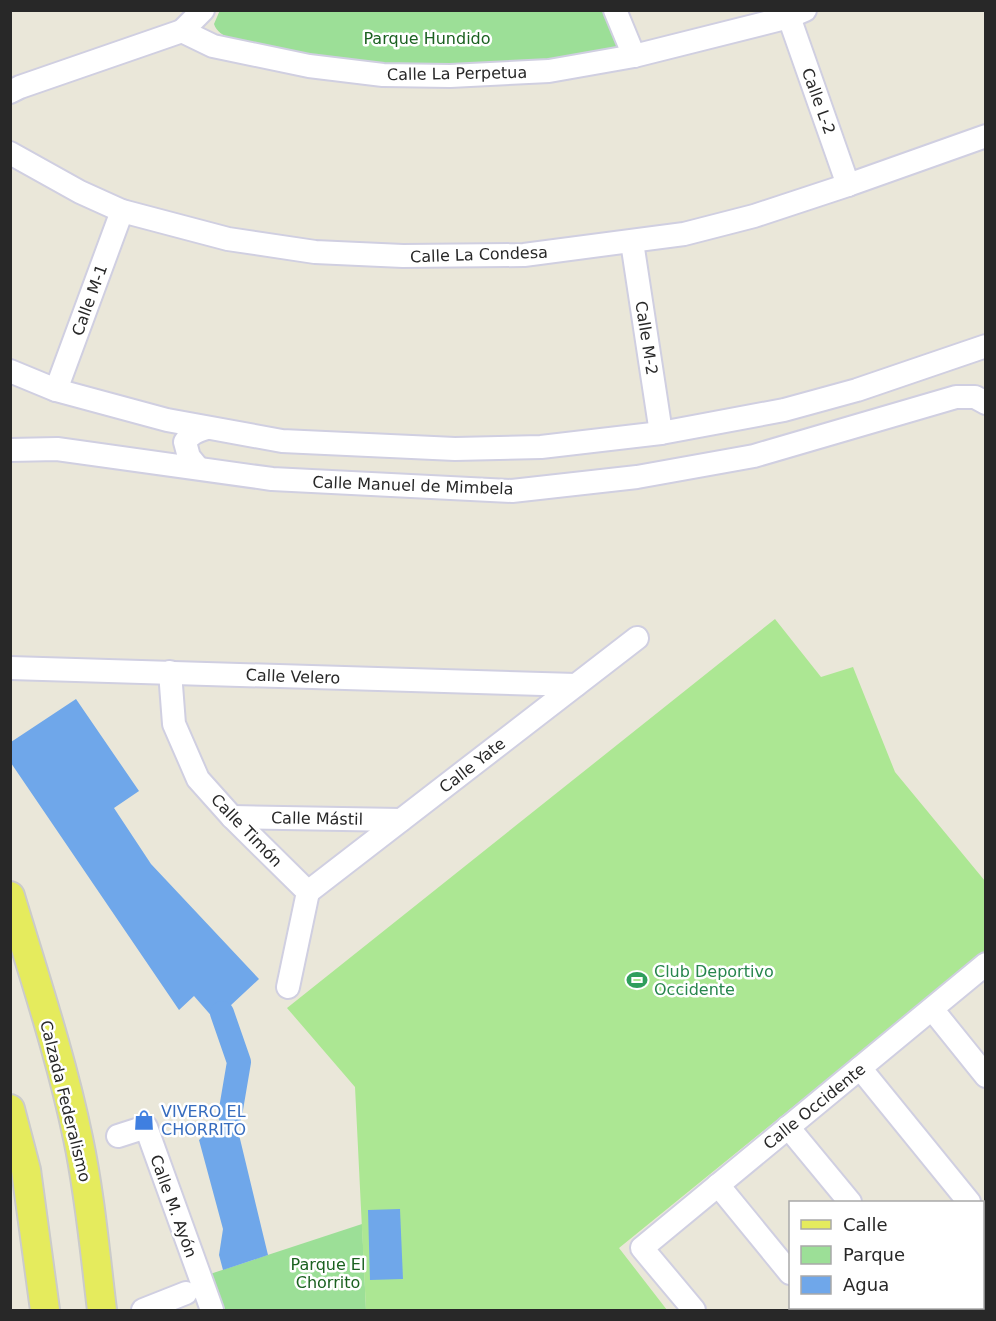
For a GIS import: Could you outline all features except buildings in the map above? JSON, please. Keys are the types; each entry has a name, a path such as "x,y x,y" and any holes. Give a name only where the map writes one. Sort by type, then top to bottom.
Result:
{"main road":[{"name":"Calzada Federalismo","path":"10,896 78,1136 88,1186 102,1311"},
{"path":"10,1109 18,1172 45,1311"}],"street":[{"path":"10,92 182,31 203,10"},
{"path":"615,10 634,56"},
{"name":"Calle La Perpetua","path":"182,31 213,45 309,66 383,75 450,76 549,71 634,56 797,14"},
{"name":"Calle L-2","path":"797,14 848,185"},
{"name":"Calle La Condesa","path":"10,153 80,192 122,211 228,238 315,252 403,256 524,255 684,234 744,219 986,136"},
{"name":"Calle M-1","path":"56,390 122,211"},
{"name":"Calle M-2","path":"632,242 661,433"},
{"path":"10,371 56,390 167,420 282,441 455,449 541,447 661,433 784,410 857,390 986,346"},
{"name":"Calle Manuel de Mimbela","path":"10,450 57,450 272,479 512,491 637,477 754,456 956,397 975,397 986,403"},
{"path":"150,461 163,456 175,443 167,420"},
{"path":"198,468 189,457 185,442 195,432 207,428"},
{"name":"Calle Yate","path":"308,892 637,638"},
{"name":"Calle Velero","path":"10,668 576,685"},
{"name":"Calle Timón","path":"170,672 174,724 198,779 232,817 308,892"},
{"name":"Calle Mástil","path":"232,817 401,820"},
{"path":"288,987 308,892"},
{"name":"Calle Occidente","path":"694,1311 642,1248 986,964"},
{"path":"932,1009 986,1076"},
{"path":"860,1068 967,1201"},
{"name":"Calle M. Ayón","path":"118,1136 146,1127 212,1311"},
{"path":"788,1127 848,1201"},
{"path":"718,1185 789,1272"},
{"path":"143,1311 186,1293"}],"green space":[{"name":"Parque Hundido","path":"220,10 609,10 622,41 617,52 572,57 480,64 387,64 297,53 230,38 220,33 214,24"},
{"name":"Club Deportivo Occidente","path":"775,619 821,677 853,667 895,772 985,881 985,951 619,1248 667,1310 366,1310 355,1087 287,1008"},
{"name":"Parque El Chorrito","path":"362,1224 366,1310 221,1310 207,1275"}],"water":[{"path":"76,699 139,791 114,808 151,864 259,979 215,1020 194,996 179,1010 11,763 11,742"},
{"path":"234,1114 268,1255 223,1270 219,1255 223,1229 199,1140 225,1116"},
{"path":"400,1209 403,1279 370,1280 368,1210"}],"waterway":[{"path":"222,1013 239,1062 230,1115"}],"place":[{"name":"Club Deportivo Occidente","path":"637,980"},
{"name":"VIVERO EL CHORRITO","path":"144,1120"}]}
